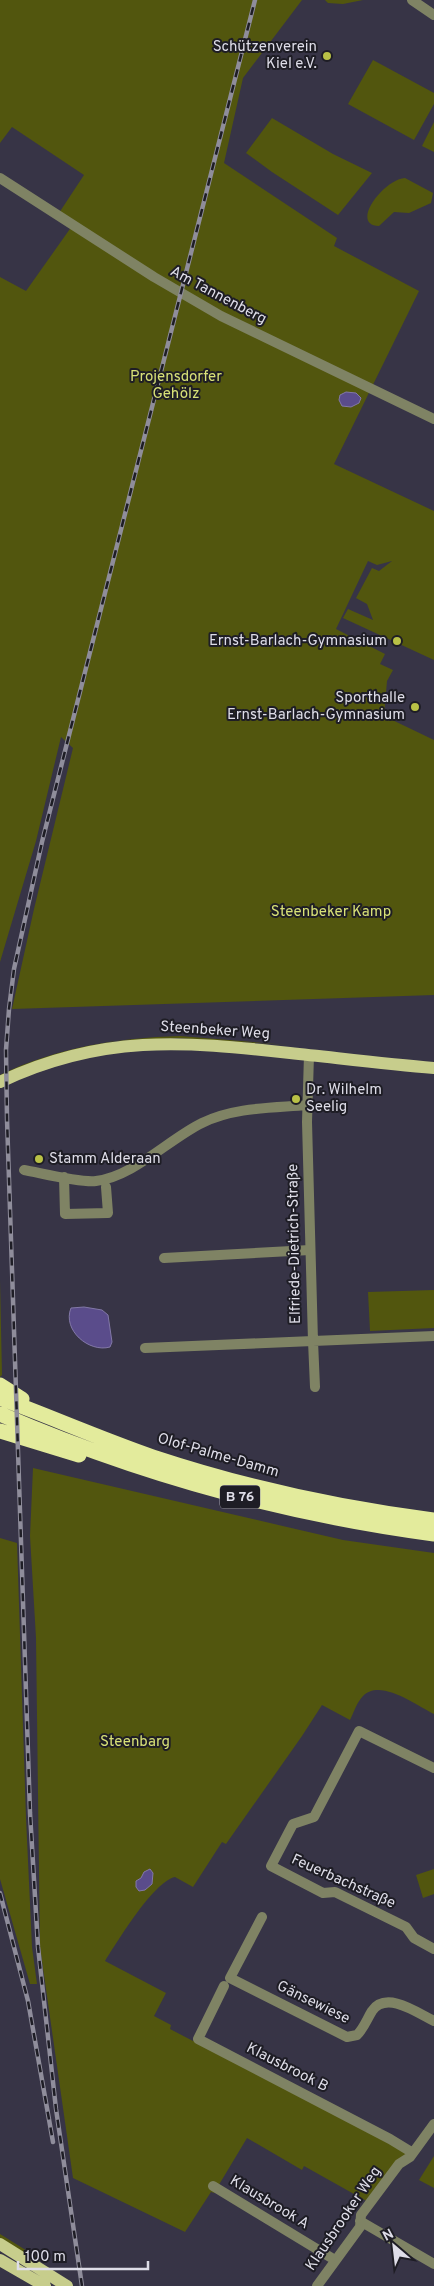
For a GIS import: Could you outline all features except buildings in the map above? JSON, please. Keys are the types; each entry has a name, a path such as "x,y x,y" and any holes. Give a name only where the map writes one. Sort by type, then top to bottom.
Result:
{"highway":[{"path":"0,1384 58,1420"},
{"name":"Olof-Palme-Damm","path":"0,1398 152,1456 216,1476 353,1508 434,1520"},
{"name":"B 76","path":"0,1414 120,1460 198,1486 354,1522 434,1534"},
{"path":"0,1431 80,1456 120,1460"}],"main road":[{"name":"Steenbeker Weg","path":"0,1082 53,1060 91,1050 130,1044 208,1044 434,1068"},
{"path":"0,2244 46,2283"},
{"path":"0,2260 46,2283 67,2286"}],"street":[{"path":"412,0 434,15"},
{"name":"Am Tannenberg","path":"0,178 146,272 221,316 434,419"},
{"name":"Elfriede-Dietrich-Straße","path":"309,1055 307,1105 313,1341 434,1336"},
{"path":"24,1170 95,1182 129,1169 196,1126 228,1113 307,1105"},
{"path":"64,1177 66,1214 108,1213 106,1187"},
{"path":"164,1258 310,1250"},
{"path":"145,1348 313,1341 315,1387"},
{"name":"Feuerbachstraße","path":"434,1768 359,1730 314,1817 293,1824 271,1866 323,1893 335,1892 406,1927 414,1938 434,1949"},
{"name":"Gänsewiese","path":"262,1917 230,1978 347,2037 357,2035 373,2010 385,2002 396,2004 434,2021"},
{"name":"Klausbrook B","path":"224,1986 198,2039 390,2138 413,2154"},
{"name":"Klausbrooker Weg","path":"317,2286 360,2226 361,2215 399,2164 413,2154 434,2124"},
{"name":"Klausbrook A","path":"213,2186 335,2260"},
{"path":"360,2221 434,2264"}],"green space":[{"name":"Projensdorfer Gehölz","path":"0,0 302,0 243,78 224,163 337,238 334,246 419,291 334,464 434,511 434,660 343,618 348,609 373,620 367,604 356,598 372,568 379,571 392,561 377,565 368,561 336,629 385,654 380,664 393,670 387,681 384,716 434,740 434,995 12,1009 73,748 61,737 36,841 0,962 0,277 26,291 72,226 57,216 84,175 12,127 0,143"},
{"path":"325,0 363,0 343,4 328,3"},
{"path":"373,60 434,93 434,104 414,140 348,104"},
{"path":"272,118 333,154 372,173 338,215 246,153"},
{"path":"434,122 434,152 422,146"},
{"path":"405,178 433,193 431,203 409,213 394,212 379,226 371,224 367,218 373,202 388,186 397,180"},
{"path":"180,1036 288,1045 177,1038 118,1041"},
{"path":"116,1041 96,1045 0,1076 44,1057 88,1046"},
{"path":"0,1280 2,1375 0,1377"},
{"path":"434,1290 434,1328 370,1331 368,1292"},
{"name":"Steenbarg","path":"33,1468 343,1540 434,1553 434,1714 398,1695 379,1690 370,1691 363,1696 350,1720 322,1705 226,1844 222,1842 193,1887 175,1877 166,1881 137,1913 105,1961 166,1993 154,2016 171,2025 170,2029 193,2041 195,2039 411,2154 370,2203 304,2166 302,2170 247,2138 214,2193 211,2192 185,2232 73,2178 40,1947 36,1638 30,1536"},
{"path":"0,1538 17,1543 26,1818 32,1947 37,1984 30,1984 0,1879"},
{"path":"434,1869 434,1894 423,1898 416,1875"},
{"path":"434,2156 434,2188 419,2180"},
{"path":"0,2234 40,2259 39,2262 0,2238"}],"shaded area":[{"path":"346,392 356,393 361,398 359,403 351,407 342,406 339,400 340,395"},
{"path":"84,1307 102,1310 108,1315 112,1342 110,1347 94,1347 79,1338 74,1332 69,1316 71,1308"},
{"path":"150,1869 153,1873 152,1884 145,1890 139,1891 136,1887 136,1881 141,1878 144,1872"}],"railway":[{"path":"82,2286 56,2109 38,1947 30,1813 7,1119 6,1050 9,1009 14,969 42,842 255,0"},
{"path":"0,1893 28,2001 53,2142"}],"place":[{"name":"Schützenverein Kiel e.V.","path":"327,56"},
{"name":"Ernst-Barlach-Gymnasium","path":"397,641"},
{"name":"Sporthalle Ernst-Barlach-Gymnasium","path":"415,707"},
{"name":"Dr. Wilhelm Seelig","path":"296,1099"},
{"name":"Stamm Alderaan","path":"39,1159"}],"park label":[{"name":"Steenbeker Kamp","path":"331,912"}]}
